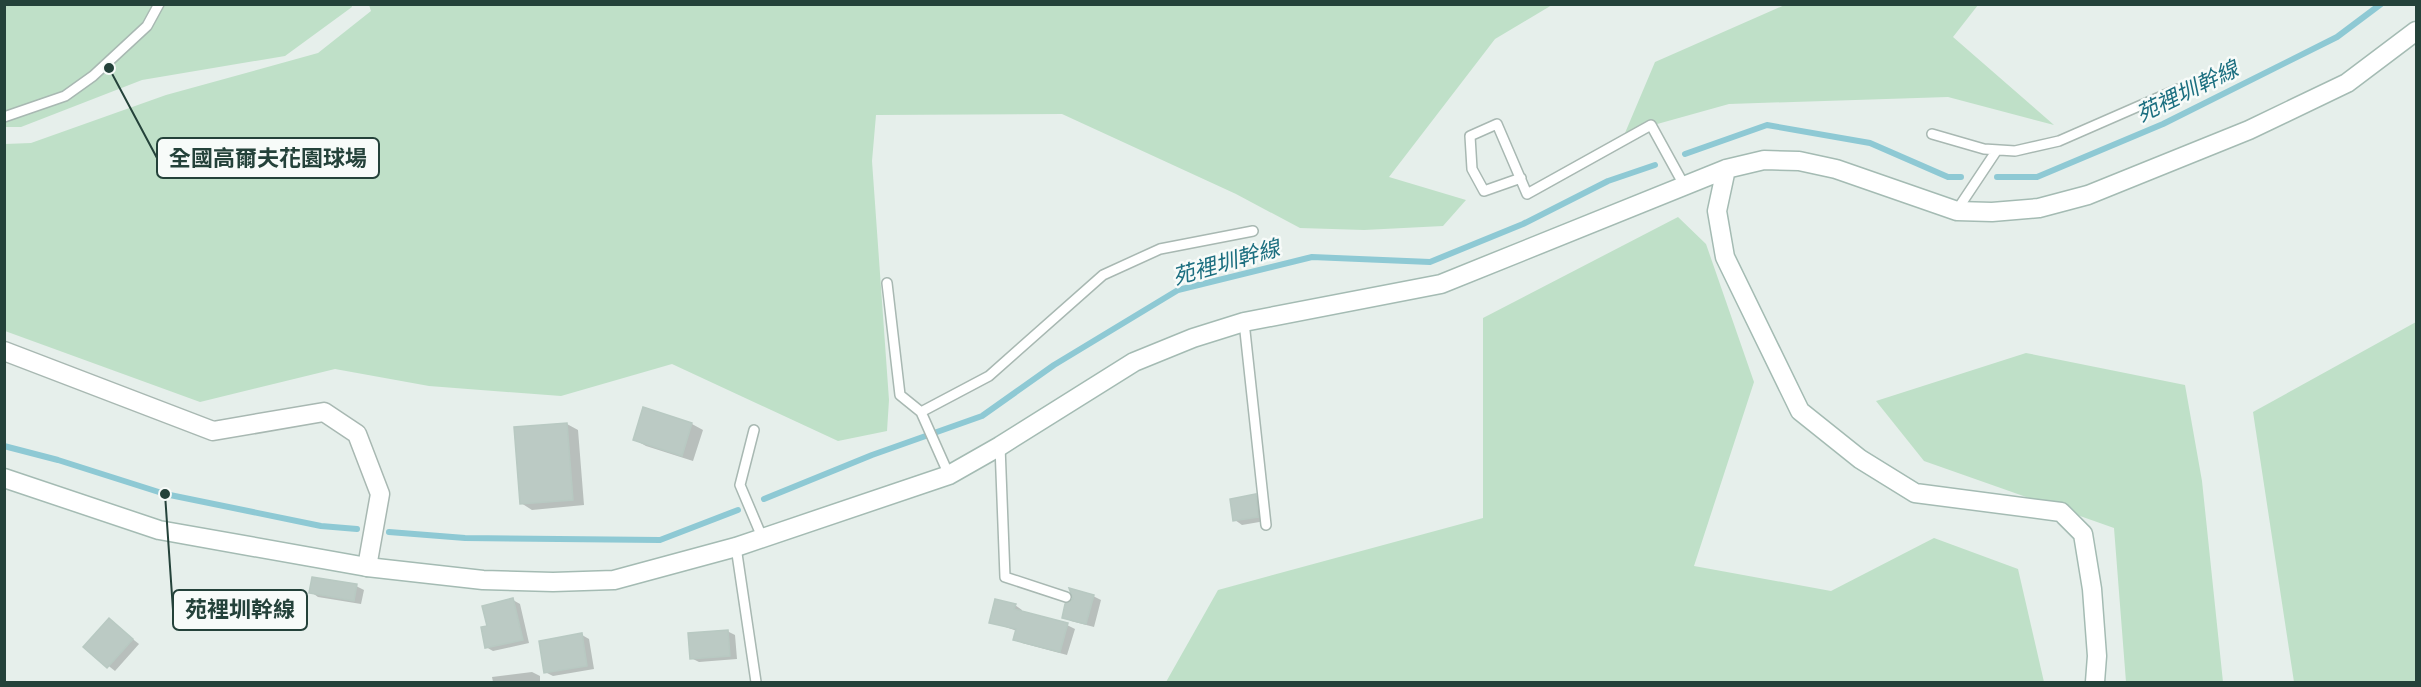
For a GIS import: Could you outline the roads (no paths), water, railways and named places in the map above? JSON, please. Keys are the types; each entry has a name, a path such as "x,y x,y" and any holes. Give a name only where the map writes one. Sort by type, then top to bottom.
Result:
{"street":[{"path":"4,478 159,530 367,567 483,580 553,582 614,580 736,547 949,475 1000,446 1134,362 1193,338 1244,322 1441,284 1726,168 1764,160 1799,161 1836,169 1957,211 1992,212 2039,208 2088,195 2249,130 2347,83 2416,31"},
{"path":"1726,168 1717,211 1725,257 1800,411 1860,459 1916,493 2061,512 2083,534 2092,589 2097,656 2095,682"},
{"path":"4,351 213,431 324,412 357,434 380,494 367,567"}],"lane":[{"path":"4,117 65,96 93,76 147,26 159,4"},
{"path":"1932,134 1984,148 2015,151 2059,141 2178,89"},
{"path":"1521,178 1484,191 1472,169 1470,136 1497,124 1521,178 1527,194 1651,125 1684,185"},
{"path":"1957,211 1997,150"},
{"path":"921,412 989,376 1102,275 1160,249 1252,231"},
{"path":"887,283 900,395 921,412 949,475"},
{"path":"1244,322 1266,525"},
{"path":"754,430 740,485 762,537"},
{"path":"1000,446 1005,577 1066,597"},
{"path":"736,547 756,682"}],"waterway":[{"name":"苑裡圳幹線","path":"1997,177 2037,177 2163,124 2337,37 2381,4"},
{"name":"苑裡圳幹線","path":"1685,154 1767,125 1870,143 1948,177 1961,177"},
{"name":"苑裡圳幹線","path":"764,499 872,455 982,416 1054,365 1178,290 1312,257 1430,262 1523,224 1608,181 1655,165"},
{"name":"苑裡圳幹線","path":"4,446 58,460 165,494 321,526 357,529"},
{"name":"苑裡圳幹線","path":"389,532 465,538 660,540 738,510"}],"place":[{"name":"全國高爾夫花園球場","path":"109,68"},
{"name":"苑裡圳幹線","path":"165,494"}]}
